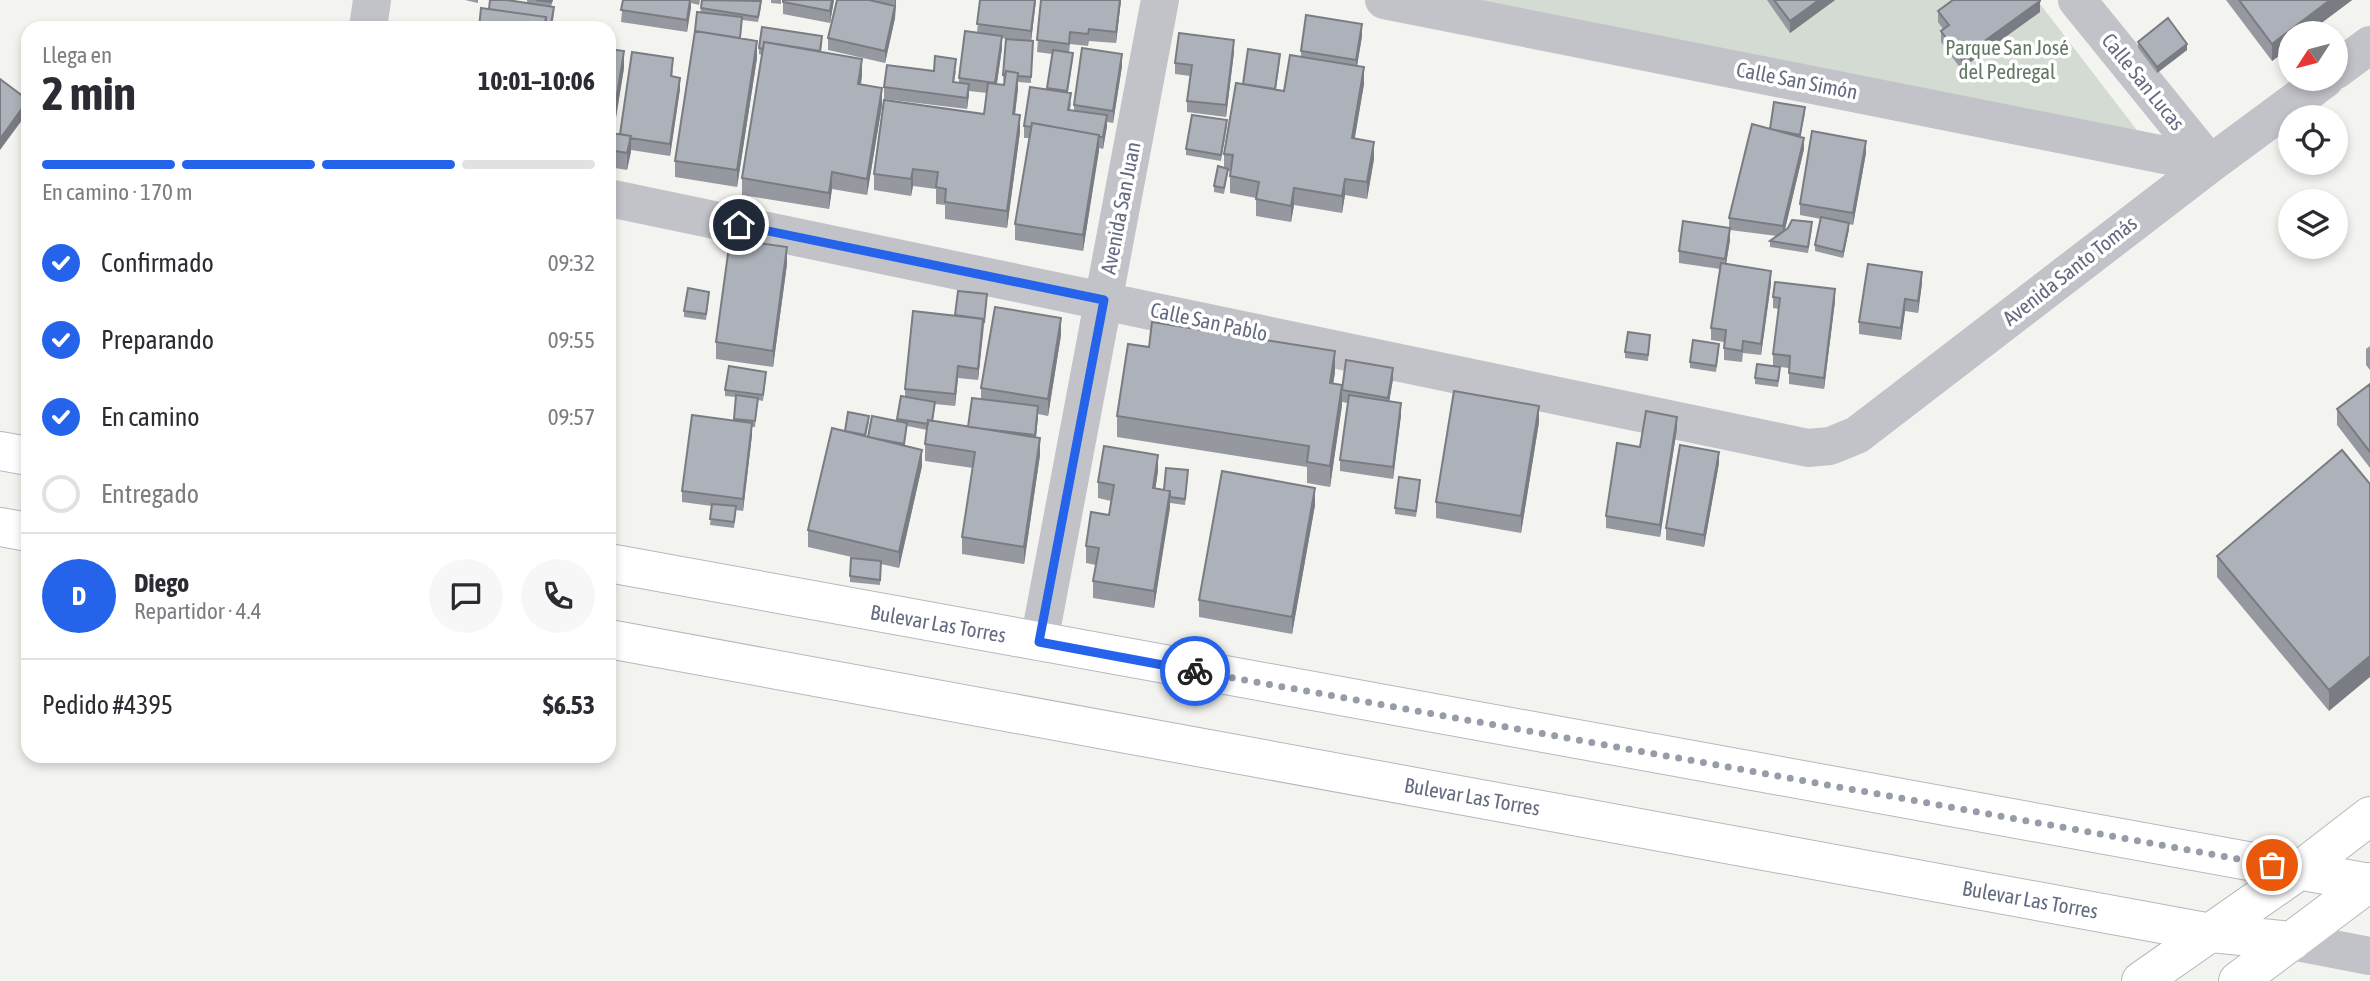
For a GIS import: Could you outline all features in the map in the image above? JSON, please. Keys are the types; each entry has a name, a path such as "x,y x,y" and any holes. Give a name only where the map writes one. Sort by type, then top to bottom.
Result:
{"street":[{"path":"369,21 372,0"},
{"name":"Avenida San Juan","path":"1039,642 1160,0"},
{"name":"Calle San Simón","path":"1384,0 2210,164"},
{"name":"Calle San Lucas","path":"2077,0 2210,164"},
{"path":"2348,61 2370,45"},
{"name":"Avenida Santo Tomás","path":"1808,448 1830,446 1857,435 2309,91"},
{"name":"Calle San Pablo","path":"616,199 1808,448"},
{"path":"0,451 21,455"},
{"path":"0,527 21,531"},
{"name":"Bulevar Las Torres","path":"616,564 2370,883"},
{"name":"Bulevar Las Torres","path":"616,640 2211,933 2292,941"},
{"path":"2141,981 2300,870 2370,816"},
{"path":"2238,981 2370,883"},
{"path":"2292,941 2370,956"}],"green space":[{"name":"Parque San José del Pedregal","path":"1404,0 2037,0 2153,151"}],"building":[{"path":"490,0 554,7 552,21 546,21 546,17 489,9"},
{"path":"623,0 690,0 687,20 621,10"},
{"path":"702,0 761,1 758,17 701,8"},
{"path":"783,0 832,0 830,11"},
{"path":"837,0 869,0 895,6 885,51 828,38"},
{"path":"980,0 1035,0 1031,31 977,24"},
{"path":"1041,0 1120,0 1116,32 1089,29 1088,34 1070,32 1069,44 1037,40"},
{"path":"1774,0 1819,0 1790,21"},
{"path":"1953,0 2040,1 1961,58 1941,31 1949,25 1938,11"},
{"path":"2239,0 2330,0 2302,21 2278,21 2278,39 2272,44"},
{"path":"481,8 546,17 545,21 480,21"},
{"path":"697,12 742,17 740,38 695,31"},
{"path":"1306,15 1362,24 1356,60 1301,51"},
{"path":"2168,18 2187,44 2157,67 2138,42"},
{"path":"762,27 822,36 820,51 764,42 763,49 759,48"},
{"path":"695,31 757,41 737,170 675,161"},
{"path":"965,31 1002,36 995,83 959,78"},
{"path":"1179,33 1234,40 1226,105 1187,101 1192,65 1175,63"},
{"path":"1006,39 1033,41 1031,77 1006,71 1003,75"},
{"path":"764,42 862,59 858,84 882,88 867,179 832,172 829,193 742,178"},
{"path":"1082,48 1122,54 1113,111 1074,105"},
{"path":"1248,49 1280,54 1275,89 1243,84"},
{"path":"616,50 624,51 616,101"},
{"path":"1053,50 1073,53 1067,91 1047,88"},
{"path":"632,52 673,58 671,76 680,78 670,144 620,134"},
{"path":"1290,55 1364,67 1352,138 1374,142 1367,182 1345,179 1342,196 1294,188 1291,206 1256,199 1259,182 1230,176 1233,155 1224,154 1236,83 1284,91"},
{"path":"935,56 956,59 953,82 969,84 967,98 884,87 887,65 934,71"},
{"path":"1006,71 1018,73 1013,114 1020,115 1007,211 945,202 946,189 936,187 938,172 913,169 911,179 874,174 884,100 984,114 988,83 1004,85"},
{"path":"0,79 21,95 21,110 0,139"},
{"path":"1030,87 1071,93 1068,110 1107,115 1103,137 1032,123 1031,127 1024,126"},
{"path":"1774,102 1805,107 1800,135 1770,129"},
{"path":"1192,115 1227,120 1221,155 1186,149"},
{"path":"1032,123 1099,135 1083,235 1015,224"},
{"path":"1752,124 1804,138 1783,226 1729,218"},
{"path":"1812,131 1866,141 1853,213 1800,204"},
{"path":"616,134 631,136 627,153 616,151"},
{"path":"1218,166 1228,169 1224,188 1214,186"},
{"path":"1821,217 1849,223 1843,252 1815,245"},
{"path":"1792,220 1812,222 1808,247 1770,241 1788,228"},
{"path":"1683,221 1730,228 1725,259 1679,251"},
{"path":"730,239 787,247 773,351 716,342"},
{"path":"1721,263 1771,271 1761,344 1743,341 1742,351 1724,348 1726,330 1711,328"},
{"path":"1868,264 1922,272 1918,301 1905,299 1901,328 1859,322"},
{"path":"1775,282 1835,289 1824,378 1789,373 1790,356 1773,354 1780,298 1773,297"},
{"path":"688,288 709,292 706,314 684,311"},
{"path":"958,291 987,294 984,323 983,319 955,315"},
{"path":"995,307 1061,318 1048,399 981,388"},
{"path":"913,311 983,319 978,369 958,366 955,394 905,389"},
{"path":"1152,322 1335,351 1330,383 1342,385 1330,466 1307,462 1309,446 1117,416 1128,344 1149,347"},
{"path":"1628,332 1650,335 1648,355 1625,352"},
{"path":"1693,340 1719,344 1716,366 1690,362"},
{"path":"1346,360 1393,368 1388,398 1342,390"},
{"path":"1757,364 1780,367 1778,381 1755,378"},
{"path":"729,366 766,372 763,395 725,390"},
{"path":"2370,384 2370,452 2337,409"},
{"path":"1454,391 1539,406 1521,516 1436,502"},
{"path":"736,395 758,398 755,421 734,419"},
{"path":"1349,395 1401,403 1393,467 1340,460"},
{"path":"901,396 935,402 932,421 928,420 928,424 897,419"},
{"path":"972,398 1038,406 1035,435 968,427"},
{"path":"1646,411 1677,417 1660,525 1606,516 1617,443 1640,447"},
{"path":"848,412 869,416 865,435 845,431"},
{"path":"692,415 752,423 743,499 682,491"},
{"path":"872,416 907,423 904,444 868,437"},
{"path":"928,420 1040,438 1024,547 962,537 975,452 925,444"},
{"path":"832,428 922,450 899,552 808,530"},
{"path":"1680,445 1719,452 1704,535 1666,528"},
{"path":"1104,446 1158,455 1153,488 1170,491 1154,591 1093,581 1099,548 1086,546 1091,512 1109,515 1114,485 1098,482"},
{"path":"2342,450 2370,484 2370,656 2329,690 2217,556"},
{"path":"1166,468 1188,470 1185,499 1170,497 1170,491 1164,490"},
{"path":"1222,471 1315,488 1292,617 1199,600"},
{"path":"1399,477 1420,480 1416,511 1395,508"},
{"path":"712,504 736,506 734,522 710,519"},
{"path":"851,558 881,561 880,580 850,576"}],"way so far":[{"path":"1195,671 2272,865"}],"route":[{"path":"739,225 1104,300 1039,642 1195,671"}]}
